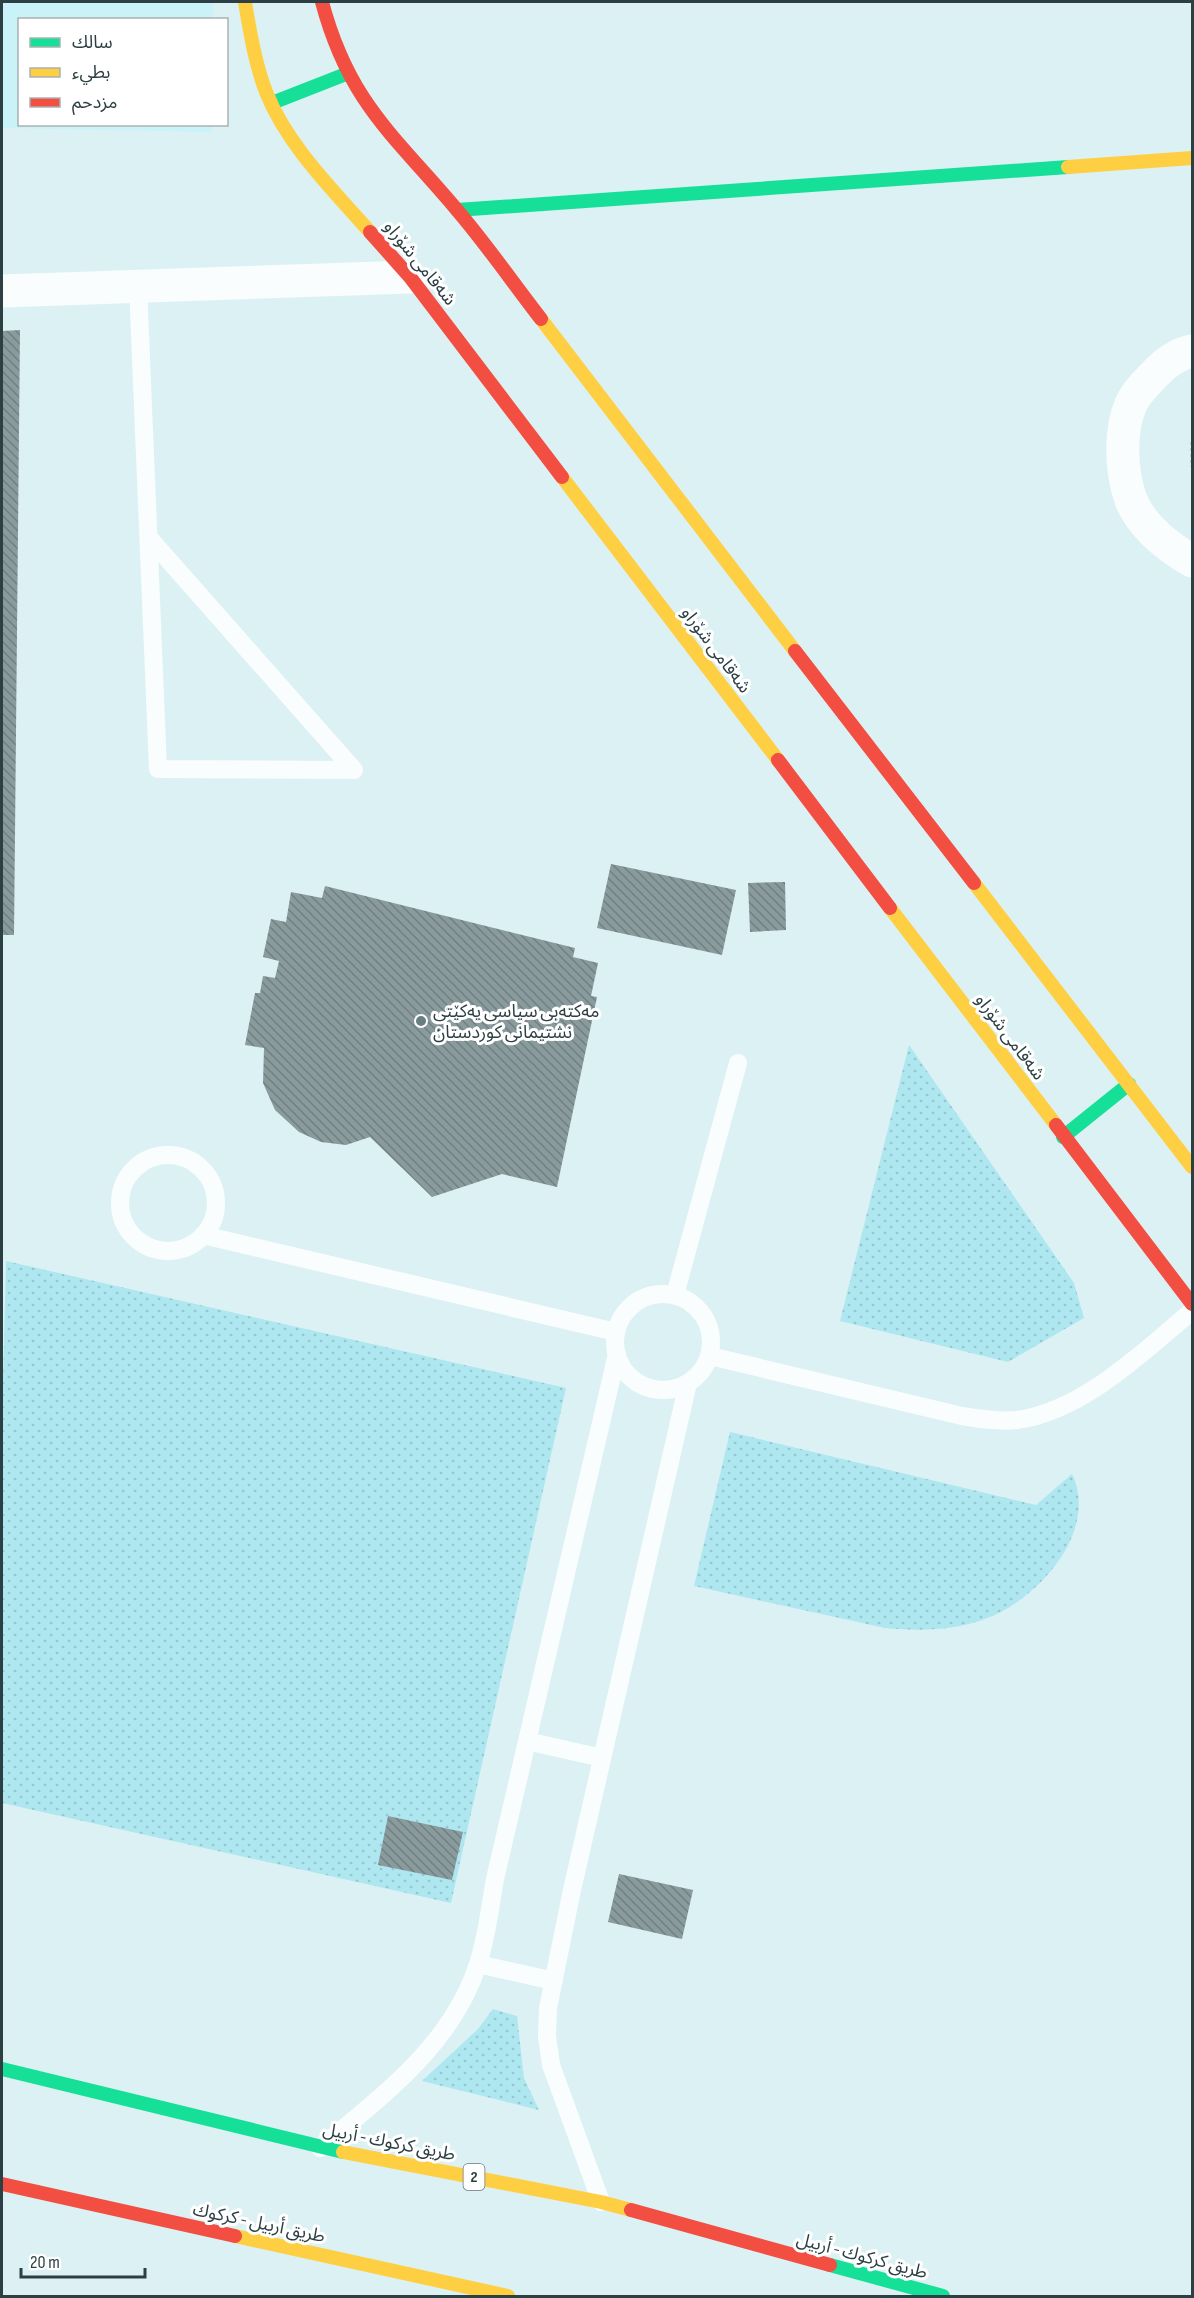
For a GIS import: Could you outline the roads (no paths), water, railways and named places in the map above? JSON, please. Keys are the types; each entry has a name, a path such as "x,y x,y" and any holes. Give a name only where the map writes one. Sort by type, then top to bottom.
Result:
{"main road":[{"name":"شەقامی شۆراو","path":"245,2 250,35 272,103 314,165 410,277 1192,1304"},
{"path":"322,2 335,48 346,74 384,133 457,210 1192,1167"},
{"path":"272,103 346,74"},
{"path":"457,210 1192,158"},
{"path":"1064,1137 1129,1084"},
{"name":"طريق كركوك - أربيل","path":"2,2069 320,2148 601,2202 943,2296"},
{"name":"طريق أربيل - كركوك","path":"2,2184 508,2296"}],"street":[{"path":"2,291 410,277"},
{"path":"1192,351 1185,352 1162,366 1131,402 1125,422 1124,443 1125,472 1131,501 1166,545 1192,561"}],"lane":[{"path":"138,286 158,769 354,770 150,539"},
{"path":"675,1295 738,1063"},
{"path":"160,1155 176,1155 192,1160 213,1184 216,1200 214,1216 203,1235 196,1242 182,1249 166,1251 151,1248 138,1240 128,1229 121,1215 120,1199 132,1171 145,1160 160,1155"},
{"path":"203,1235 616,1332"},
{"path":"320,2148 412,2069 440,2037 462,2002 478,1964 617,1354 616,1332 632,1306 645,1298 675,1295 689,1301 701,1312 710,1333 710,1356 701,1372 688,1383 662,1389 653,1389 637,1382 624,1370 617,1354"},
{"path":"710,1356 962,1416 988,1420 1016,1420 1043,1414 1069,1404 1132,1362 1192,1311"},
{"path":"601,2202 551,2065 548,2018 602,1758 688,1383"},
{"path":"527,1741 602,1758"},
{"path":"478,1964 554,1981"}],"place":[{"name":"مەکتەبی سیاسی یەکێتی نشتیمانی کوردستان","path":"421,1021"}]}
